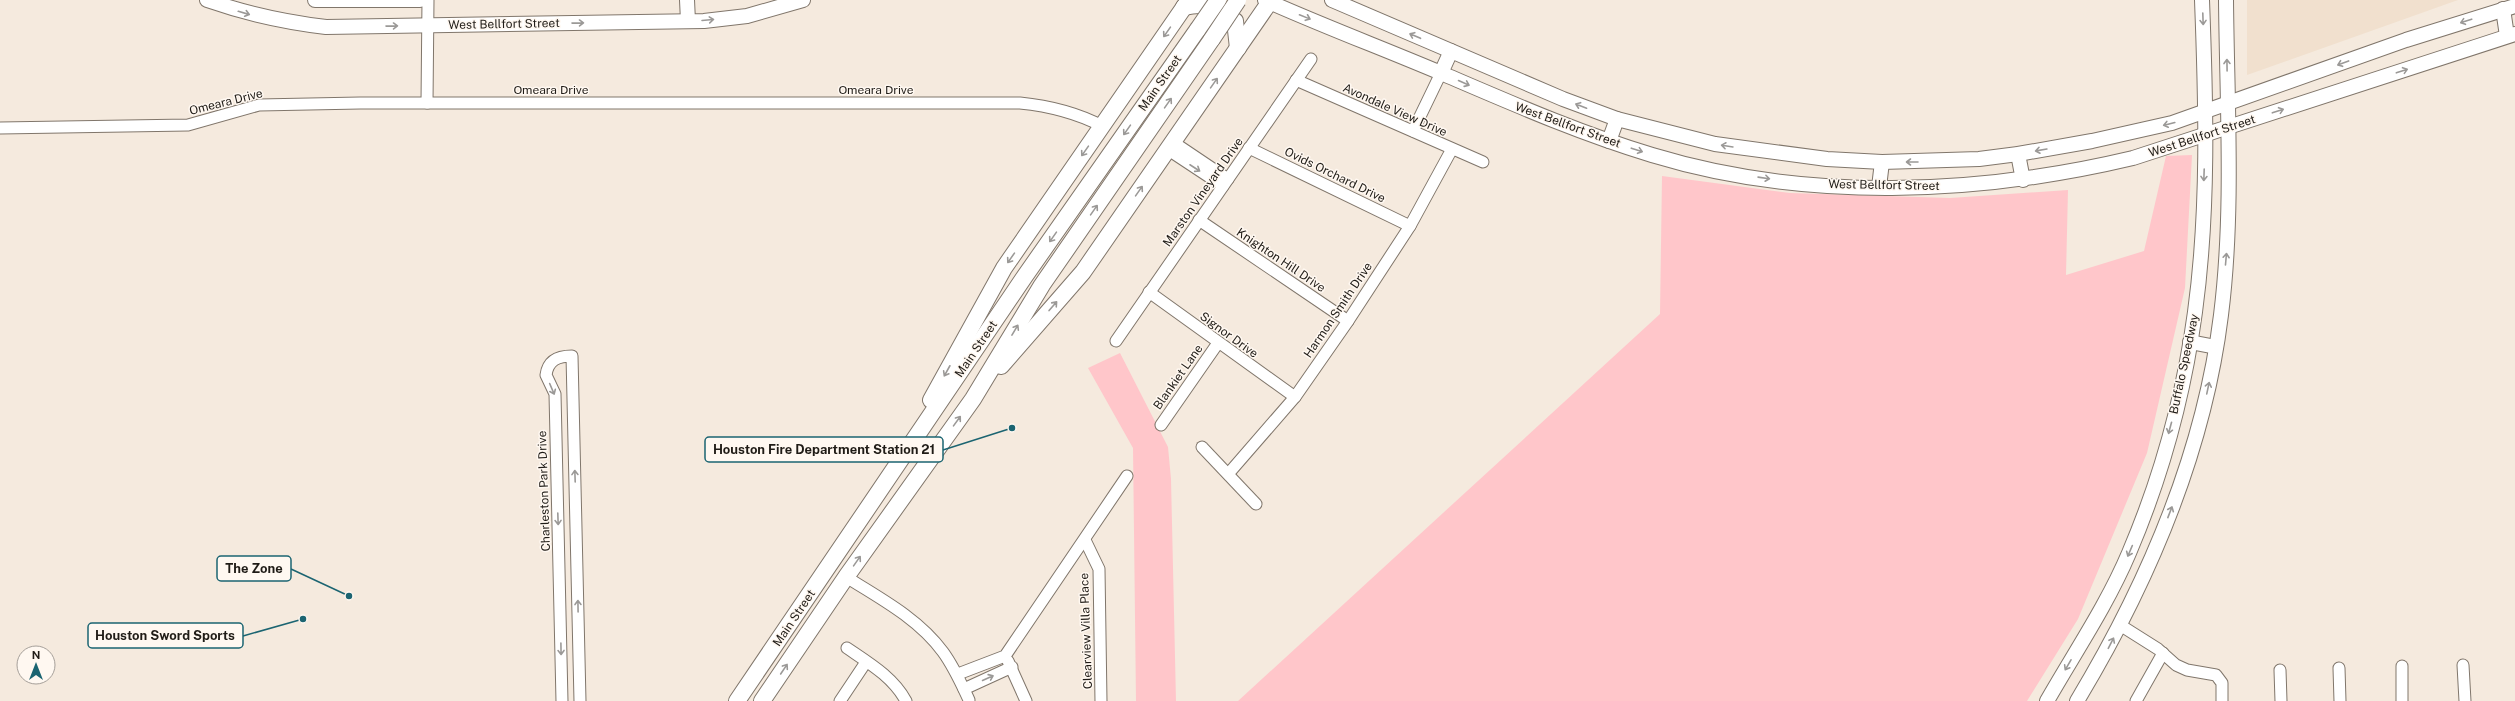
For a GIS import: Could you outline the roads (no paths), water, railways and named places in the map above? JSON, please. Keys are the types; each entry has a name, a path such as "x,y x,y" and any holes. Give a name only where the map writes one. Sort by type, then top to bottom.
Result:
{"highway":[{"name":"Main Street","path":"737,701 1025,276 1218,0"},
{"name":"Main Street","path":"762,701 846,576 973,399 1042,285 1238,0"},
{"path":"973,399 1082,272 1238,48 1268,1"},
{"path":"880,492 1004,268 1186,3 1209,4 1235,21 1238,48"}],"main road":[{"name":"West Bellfort Street","path":"207,0 243,13 284,22 319,26 427,26 688,21 747,16 803,0"},
{"path":"315,0 420,0"},
{"path":"687,0 688,21"},
{"name":"West Bellfort Street","path":"1332,0 1563,99 1617,119 1715,144 1827,159 1882,162 1979,159 2018,154 2114,136 2172,123 2406,40 2509,8"},
{"name":"Buffalo Speedway","path":"2047,701 2112,588 2134,540 2159,471 2179,396 2190,342 2202,233 2206,112 2202,0"},
{"path":"2077,701 2120,625 2148,570 2180,487 2205,401 2216,347 2228,231 2226,0"},
{"name":"West Bellfort Street","path":"1268,1 1536,115 1655,156 1741,175 1830,185 1879,187 1976,185 2069,174 2133,158 2205,136 2511,35"},
{"path":"2509,8 2511,35"},
{"path":"1440,73 1451,51"},
{"path":"1608,141 1617,119"},
{"path":"2018,154 2023,180"},
{"path":"1879,187 1882,162"},
{"path":"2190,342 2216,347"},
{"path":"2112,588 2134,598"}],"street":[{"path":"427,103 428,0"},
{"name":"Marston Vineyard Drive","path":"1116,341 1311,59"},
{"path":"1413,131 1440,73"},
{"name":"Avondale View Drive","path":"1296,80 1483,162"},
{"name":"Omeara Drive","path":"0,128 188,125 259,105 427,103 1020,103 1044,105 1080,115 1102,126"},
{"path":"1170,146 1225,182"},
{"name":"Ovids Orchard Drive","path":"1249,148 1410,226"},
{"name":"Harmon Smith Drive","path":"1229,473 1295,397 1348,321 1410,226 1452,149"},
{"name":"Knighton Hill Drive","path":"1199,220 1348,321"},
{"name":"Signor Drive","path":"1149,292 1295,397"},
{"name":"Blankiet Lane","path":"1161,425 1218,343"},
{"name":"Charleston Park Drive","path":"562,701 555,394 546,375 547,368 556,358 572,356 580,701"},
{"name":"Charleston Park Drive","path":"555,419 574,419"},
{"path":"1202,447 1229,473 1256,504"},
{"name":"Clearview Villa Place","path":"1005,656 1127,476"},
{"name":"Clearview Villa Place","path":"1085,540 1099,569 1101,701"},
{"name":"Charleston Park Drive","path":"560,561 577,561"},
{"path":"846,576 918,626 943,652 958,674 969,700"},
{"path":"2120,625 2138,635 2163,653 2176,665 2187,670 2216,675 2222,683 2222,701"},
{"path":"847,648 893,683 906,701"},
{"path":"2136,701 2163,653"},
{"path":"958,674 1005,656 1012,667 1026,701"},
{"path":"840,701 866,662"},
{"path":"2463,665 2465,701"},
{"path":"2402,666 2402,701"},
{"path":"964,689 1012,667"},
{"path":"2339,668 2340,701"},
{"path":"2280,670 2281,701"}],"place":[{"name":"Houston Fire Department Station 21","path":"1012,428"},
{"name":"The Zone","path":"349,596"},
{"name":"Houston Sword Sports","path":"303,619"}]}
